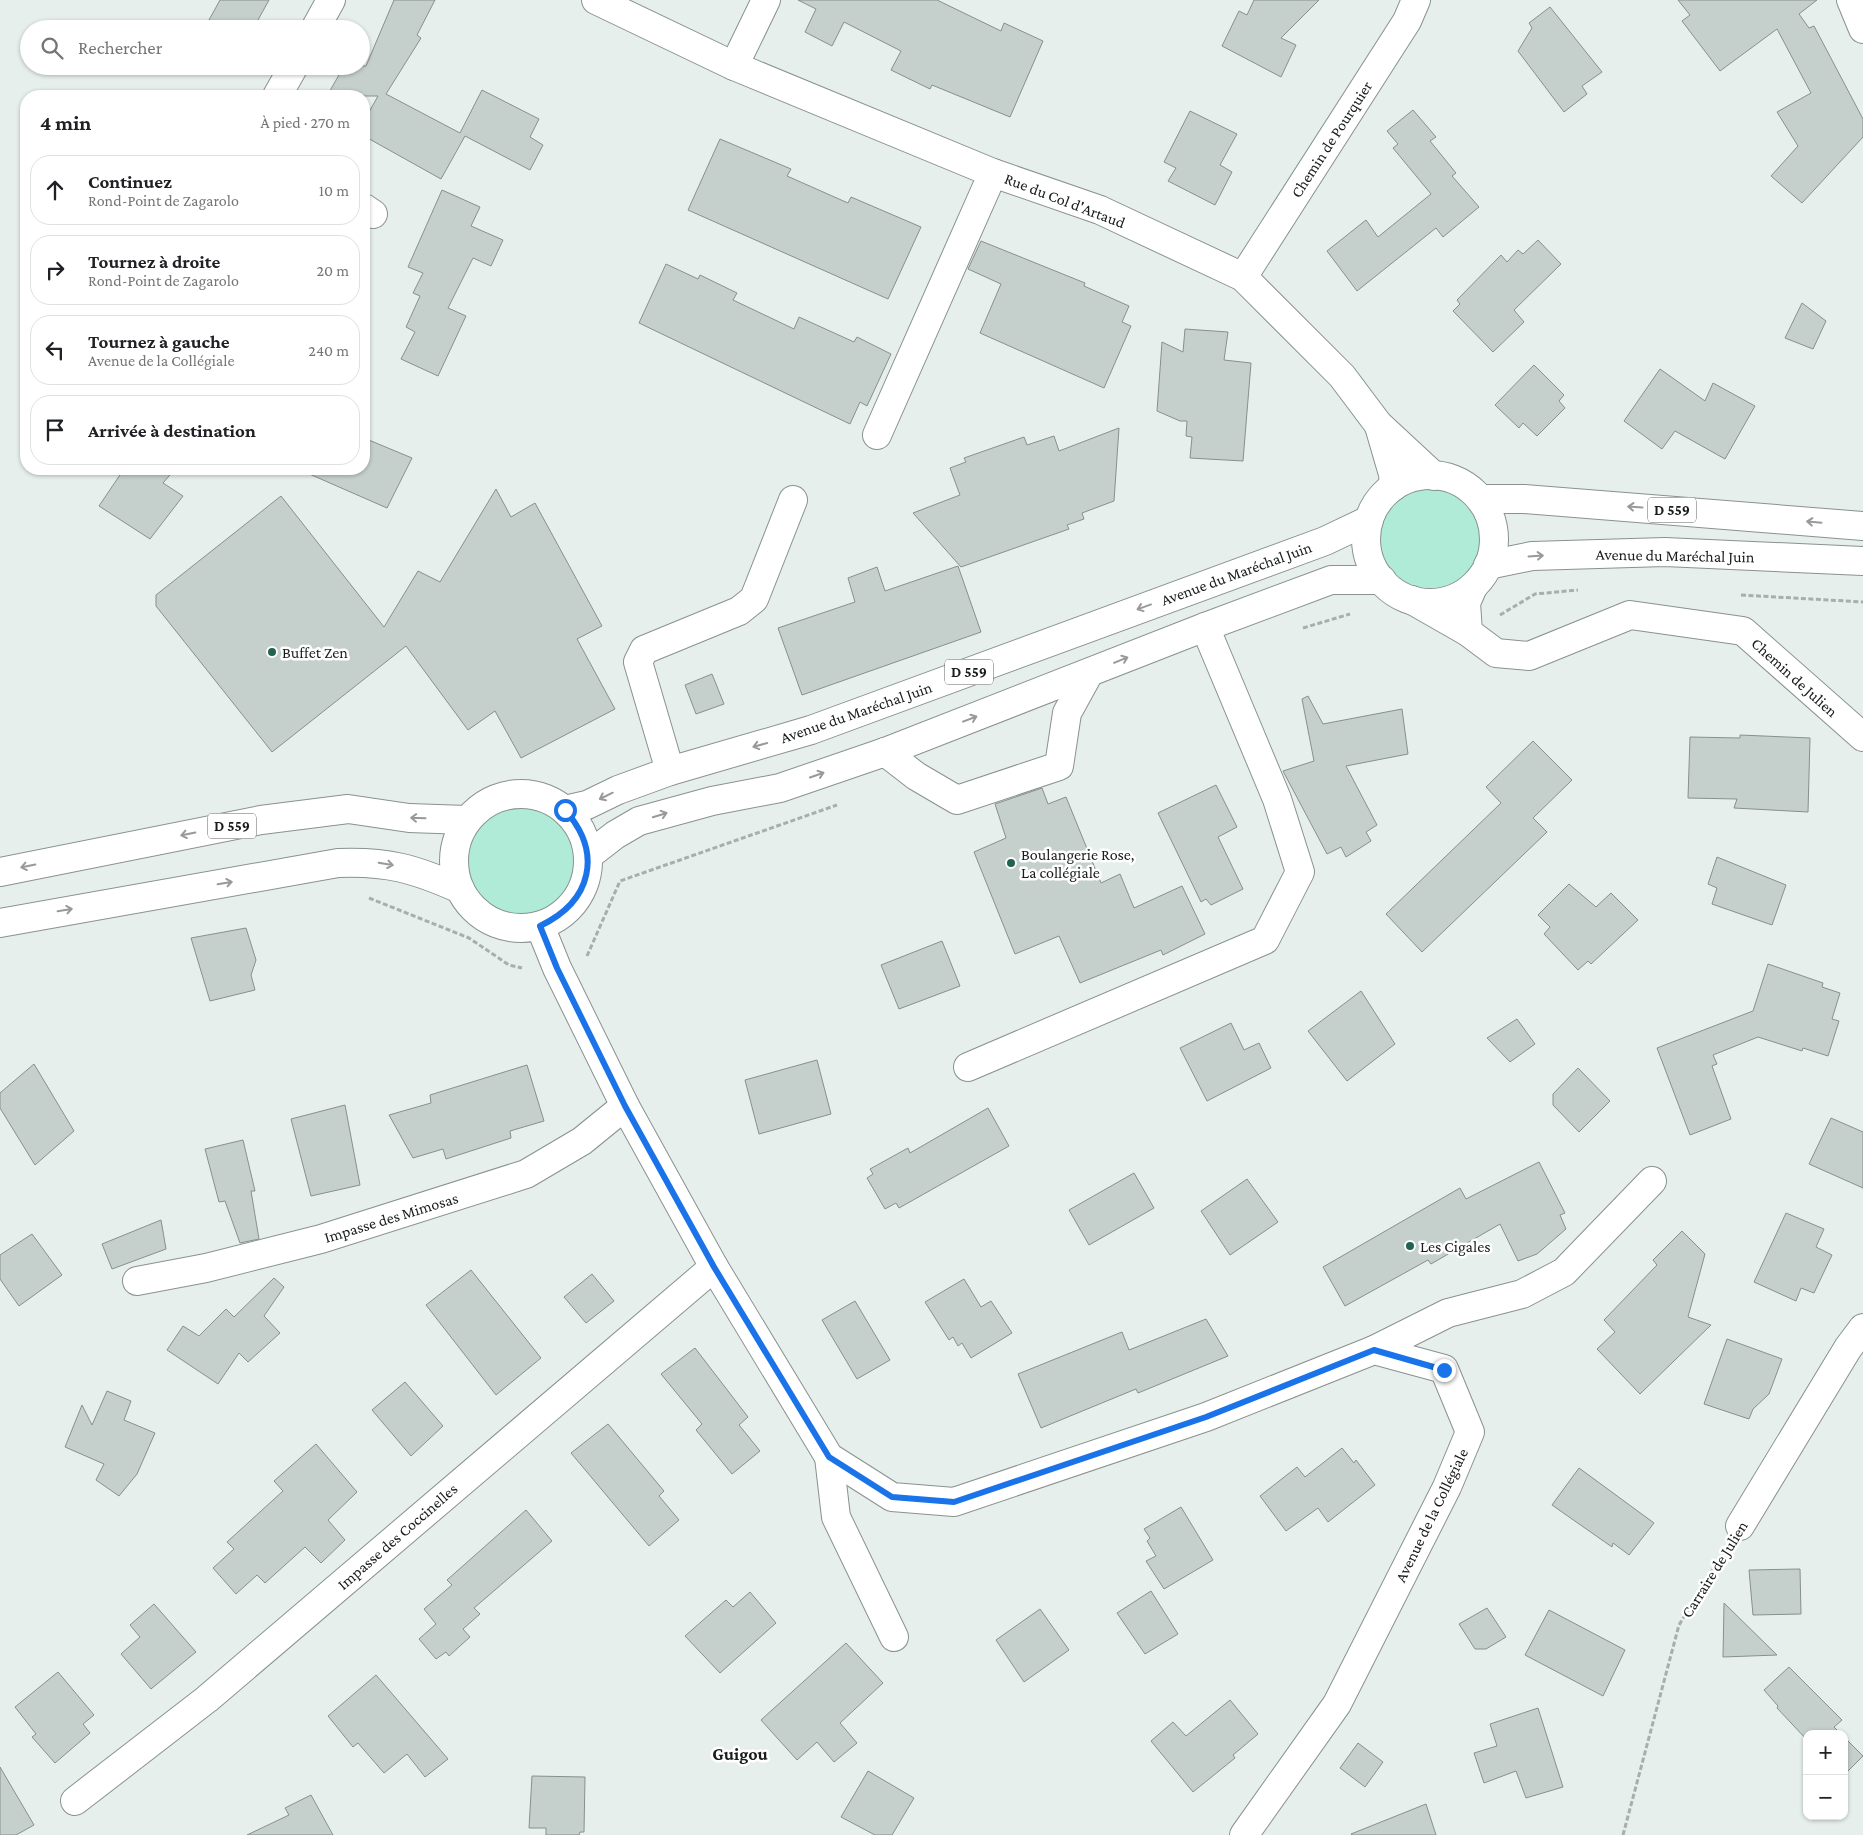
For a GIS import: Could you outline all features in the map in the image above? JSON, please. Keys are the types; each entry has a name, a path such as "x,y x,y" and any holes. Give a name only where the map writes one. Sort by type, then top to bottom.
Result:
{"street":[{"path":"320,20 331,0"},
{"name":"Rue du Col d'Artaud","path":"596,0 734,66 993,173 1100,210 1243,277 1342,376 1378,424 1434,476"},
{"path":"734,66 766,0"},
{"name":"Chemin de Pourquier","path":"1243,277 1407,21 1416,0"},
{"path":"1850,0 1863,29"},
{"path":"280,90 289,75"},
{"path":"877,435 993,173"},
{"name":"Rue du Col d'Artaud","path":"1378,424 1393,474 1394,486"},
{"path":"1468,632 1466,603 1480,576 1493,548 1493,530 1489,514 1480,498 1464,484 1446,476 1425,475 1405,480 1394,486 1376,503 1369,520 1366,536 1367,552 1372,567 1382,580 1396,592 1412,600 1431,602 1449,600 1480,576"},
{"name":"D 559","path":"1480,498 1524,499 1863,526"},
{"path":"670,771 638,662 644,650 739,612 754,599 793,500"},
{"name":"Avenue du Maréchal Juin","path":"565,810 587,805 618,790 670,771 810,730 1324,541 1369,520"},
{"name":"Avenue du Maréchal Juin","path":"1480,576 1532,556 1665,552 1863,561"},
{"name":"D 559","path":"588,856 615,835 639,821 712,801 780,788 885,752 1331,580 1382,580"},
{"name":"Chemin de Julien","path":"1412,600 1468,632 1496,653 1529,656 1630,615 1743,631 1863,737"},
{"path":"968,1068 1265,940 1300,872 1277,798 1205,627"},
{"path":"885,752 916,776 957,800 1059,766 1067,713 1089,673"},
{"path":"524,793 546,798 565,810 576,823 584,838 588,856 587,874 581,891 570,906 556,918 540,926 516,928 493,922 473,908 460,889 454,872 454,853 458,836 466,820 482,805 503,796 524,793"},
{"name":"D 559","path":"0,872 262,820 348,809 409,818 466,820"},
{"path":"0,923 338,863 371,862 402,867 460,889"},
{"path":"540,926 557,968 625,1106 714,1267 829,1457 836,1517 894,1637"},
{"name":"Impasse des Mimosas","path":"137,1281 206,1268 321,1239 526,1174 582,1141 625,1106"},
{"path":"829,1457 892,1497 954,1502 1206,1417 1374,1350 1448,1313 1522,1294 1564,1272 1652,1181"},
{"name":"Impasse des Coccinelles","path":"75,1801 207,1699 714,1267"},
{"name":"Carraire de Julien","path":"1740,1526 1848,1348 1863,1328"},
{"name":"Avenue de la Collégiale","path":"1244,1835 1337,1704 1448,1487 1470,1432 1444,1370 1374,1350"}],"path":[{"path":"1302,628 1338,616 1356,614"},
{"path":"586,958 620,881 843,803"},
{"path":"363,896 469,938 509,965 526,970"},
{"name":"Carraire de Julien","path":"1623,1835 1679,1625 1740,1526"}],"green space":[{"path":"1430,475 1454,480 1475,494 1489,515 1494,539 1489,563 1475,584 1454,598 1430,603 1406,598 1385,584 1371,563 1366,539 1371,515 1385,494 1406,480"},
{"path":"521,794 547,799 558,805 568,814 577,824 583,835 588,861 583,887 577,898 568,908 558,917 547,923 521,928 495,923 484,917 474,908 465,898 459,887 454,861 459,835 465,824 474,814 484,805 495,799"}],"building":[{"path":"220,0 269,0 258,20 209,20"},
{"path":"394,0 435,0 417,35 421,38 386,94 460,133 482,90 539,119 530,137 543,145 530,170 465,136 441,179 370,139 370,110 378,96 370,96 370,90 330,90 339,75 370,75 370,57"},
{"path":"798,0 937,0 1001,31 1004,23 1043,41 1010,117 932,85 930,89 891,70 901,51 844,22 832,46 805,32 816,9"},
{"path":"1254,0 1319,0 1281,38 1296,45 1281,77 1222,46 1239,11 1247,15"},
{"path":"1678,0 1817,0 1799,14 1809,28 1814,26 1863,119 1863,137 1802,203 1771,176 1798,146 1777,112 1811,93 1777,29 1720,71 1682,21 1690,15"},
{"path":"1550,7 1602,72 1582,86 1587,94 1564,112 1518,51 1532,28 1529,23"},
{"path":"1413,110 1436,137 1430,141 1456,173 1452,176 1479,207 1443,237 1436,228 1357,291 1327,251 1366,220 1378,237 1431,194 1393,148 1398,144 1387,131"},
{"path":"1190,111 1237,134 1220,165 1232,172 1215,205 1168,181 1176,168 1164,162"},
{"path":"720,139 791,169 787,176 848,203 851,197 921,227 888,299 688,210"},
{"path":"442,190 480,207 471,226 503,240 491,266 473,258 448,308 466,316 438,376 401,359 415,332 406,327 420,296 413,293 423,273 408,267"},
{"path":"1538,240 1561,264 1514,310 1524,322 1493,352 1453,311 1460,304 1457,300 1501,255 1507,262 1518,250 1523,254"},
{"path":"981,241 1085,283 1084,286 1129,306 1122,322 1131,326 1104,388 980,333 1001,284 968,269"},
{"path":"666,264 698,279 700,275 737,293 733,300 794,329 799,317 854,342 857,337 891,354 867,406 860,402 850,424 639,323"},
{"path":"1802,303 1826,321 1813,349 1785,338"},
{"path":"1185,329 1228,332 1224,360 1251,363 1243,461 1190,458 1192,437 1186,436 1187,421 1180,421 1157,411 1162,342 1183,352"},
{"path":"1534,365 1564,395 1559,401 1565,408 1537,436 1523,423 1519,428 1495,405"},
{"path":"1660,369 1705,401 1713,383 1755,406 1725,459 1675,431 1662,449 1624,421"},
{"path":"1119,428 1114,501 1082,513 1084,519 1067,525 1069,529 961,567 913,513 960,495 950,468 966,462 964,458 1024,437 1027,445 1054,436 1059,451"},
{"path":"370,440 412,458 387,508 312,475 370,475"},
{"path":"120,475 170,475 163,483 183,496 150,539 99,506"},
{"path":"496,489 511,517 535,503 602,626 577,639 615,709 521,758 495,711 468,730 406,646 272,752 156,606 156,595 281,496 384,627 418,571 440,582"},
{"path":"958,566 981,632 802,695 778,628 855,602 848,578 877,567 885,591"},
{"path":"712,674 724,704 696,714 685,685"},
{"path":"1308,696 1323,724 1402,709 1408,754 1346,766 1377,825 1366,832 1371,841 1346,857 1341,847 1327,854 1283,771 1314,761 1302,699"},
{"path":"1740,735 1810,738 1808,812 1734,808 1737,799 1688,798 1690,737 1740,738"},
{"path":"1533,741 1572,780 1533,818 1547,832 1422,952 1386,914 1501,803 1486,787"},
{"path":"1216,785 1237,827 1218,837 1243,889 1211,905 1206,899 1201,902 1158,813"},
{"path":"1042,788 1048,804 1066,797 1101,883 1120,874 1134,908 1182,886 1205,934 1163,955 1161,950 1080,983 1059,936 1015,954 974,852 1006,838 995,804"},
{"path":"1717,857 1786,885 1772,925 1712,904 1717,888 1708,884"},
{"path":"1569,884 1596,907 1611,893 1638,920 1591,964 1588,961 1578,970 1544,934 1550,927 1538,915"},
{"path":"246,928 256,960 251,975 255,990 210,1001 191,938"},
{"path":"942,941 960,986 899,1009 881,965"},
{"path":"1768,964 1823,983 1822,987 1840,993 1832,1019 1839,1021 1828,1056 1803,1048 1802,1051 1758,1037 1713,1055 1717,1064 1712,1066 1731,1119 1690,1135 1657,1048 1753,1011"},
{"path":"1361,991 1395,1044 1347,1081 1308,1031"},
{"path":"1517,1019 1535,1044 1510,1062 1487,1038"},
{"path":"1231,1023 1244,1050 1259,1043 1271,1068 1207,1101 1180,1048"},
{"path":"817,1060 831,1114 759,1134 745,1080"},
{"path":"34,1064 74,1131 35,1165 0,1108 0,1093"},
{"path":"527,1065 544,1121 510,1131 511,1138 446,1159 443,1149 413,1158 389,1115 431,1103 430,1095"},
{"path":"1578,1068 1610,1101 1579,1132 1553,1105 1553,1094"},
{"path":"345,1105 360,1185 311,1196 291,1119"},
{"path":"988,1108 1009,1146 899,1208 896,1203 885,1209 867,1178 873,1174 870,1169 908,1148 910,1153"},
{"path":"1831,1118 1863,1132 1863,1188 1809,1164"},
{"path":"243,1140 255,1191 251,1191 259,1239 240,1243 225,1201 219,1202 205,1149"},
{"path":"1539,1162 1565,1213 1560,1215 1566,1229 1537,1254 1518,1261 1500,1224 1431,1264 1428,1260 1345,1306 1323,1267 1460,1188 1466,1199"},
{"path":"1134,1173 1154,1208 1089,1245 1069,1210"},
{"path":"1247,1179 1278,1222 1230,1255 1201,1211"},
{"path":"1786,1213 1824,1229 1816,1247 1832,1255 1814,1293 1801,1288 1796,1301 1754,1282"},
{"path":"161,1220 166,1249 112,1269 102,1244"},
{"path":"1682,1231 1705,1254 1688,1317 1711,1325 1640,1394 1597,1349 1615,1332 1604,1320 1657,1265 1653,1260"},
{"path":"32,1234 62,1275 19,1306 0,1279 0,1255"},
{"path":"471,1270 541,1358 496,1395 426,1305"},
{"path":"592,1274 614,1301 586,1323 564,1297"},
{"path":"274,1278 284,1287 264,1316 280,1333 248,1362 239,1353 218,1384 167,1350 183,1326 199,1336 226,1309 234,1317"},
{"path":"964,1279 981,1307 991,1301 1012,1333 971,1358 962,1343 958,1346 953,1337 949,1340 925,1302"},
{"path":"855,1301 890,1360 857,1379 822,1320"},
{"path":"1206,1319 1228,1356 1138,1393 1136,1389 1041,1428 1018,1374 1122,1332 1129,1350"},
{"path":"1727,1339 1782,1359 1769,1394 1753,1409 1749,1419 1704,1404"},
{"path":"695,1348 748,1417 739,1425 760,1451 732,1474 696,1430 702,1424 661,1374"},
{"path":"405,1382 443,1426 411,1456 372,1410"},
{"path":"107,1391 131,1401 124,1420 155,1433 137,1474 119,1496 96,1480 104,1464 65,1447 82,1405 92,1425"},
{"path":"608,1424 664,1491 659,1496 679,1520 649,1546 571,1453"},
{"path":"316,1444 357,1492 328,1520 345,1540 321,1563 305,1547 265,1583 257,1575 236,1594 213,1568 234,1549 227,1542 283,1491 274,1481"},
{"path":"1342,1448 1354,1463 1356,1460 1375,1485 1328,1522 1318,1508 1286,1531 1260,1496 1297,1467 1305,1477"},
{"path":"1579,1468 1654,1523 1629,1555 1613,1543 1612,1547 1552,1505"},
{"path":"1181,1507 1213,1560 1164,1589 1146,1561 1156,1556 1147,1541 1150,1538 1144,1529"},
{"path":"526,1510 552,1541 474,1608 480,1614 463,1629 470,1637 449,1656 446,1652 436,1659 419,1639 436,1624 424,1609 452,1585 447,1580"},
{"path":"1800,1569 1801,1614 1753,1615 1749,1570"},
{"path":"1151,1591 1178,1634 1145,1654 1117,1613"},
{"path":"750,1592 776,1623 720,1673 685,1636 726,1600 733,1607"},
{"path":"1724,1603 1777,1655 1723,1657"},
{"path":"154,1604 196,1652 151,1689 121,1654 140,1637 130,1625"},
{"path":"1487,1608 1506,1637 1486,1649 1475,1649 1459,1624"},
{"path":"1040,1609 1069,1650 1024,1682 996,1640"},
{"path":"1549,1610 1625,1650 1603,1696 1525,1655"},
{"path":"846,1643 883,1683 840,1723 857,1743 834,1762 817,1742 797,1760 761,1720"},
{"path":"1789,1667 1842,1720 1834,1727 1837,1730 1803,1730 1803,1736 1777,1708 1778,1706 1764,1690"},
{"path":"58,1672 94,1715 83,1724 90,1733 55,1763 32,1737 36,1734 15,1707"},
{"path":"376,1675 448,1759 425,1777 407,1754 384,1773 358,1743 353,1747 328,1716"},
{"path":"1230,1700 1258,1734 1233,1755 1235,1758 1193,1792 1151,1741 1173,1722 1186,1736"},
{"path":"1538,1708 1563,1787 1526,1798 1516,1771 1484,1783 1474,1753 1497,1746 1490,1724"},
{"path":"1848,1741 1863,1756 1848,1771"},
{"path":"1358,1743 1383,1762 1365,1787 1340,1768"},
{"path":"0,1767 34,1825 16,1835 0,1835"},
{"path":"868,1771 914,1798 892,1835 875,1835 841,1817"},
{"path":"532,1776 585,1777 584,1832 580,1832 579,1835 546,1835 546,1828 529,1828"},
{"path":"311,1795 333,1835 247,1835 289,1815 285,1808"},
{"path":"1426,1804 1436,1835 1351,1834"}],"place":[{"name":"Buffet Zen","path":"272,652"},
{"name":"Boulangerie Rose, La collégiale","path":"1011,863"},
{"name":"Les Cigales","path":"1410,1246"}],"district":[{"name":"Guigou","path":"740,1754"}],"route":[{"path":"565,810 576,823 584,838 588,856 587,874 581,891 570,906 556,918 540,926 557,968 625,1106 714,1267 829,1457 892,1497 954,1502 1206,1417 1374,1350 1444,1370"}]}
